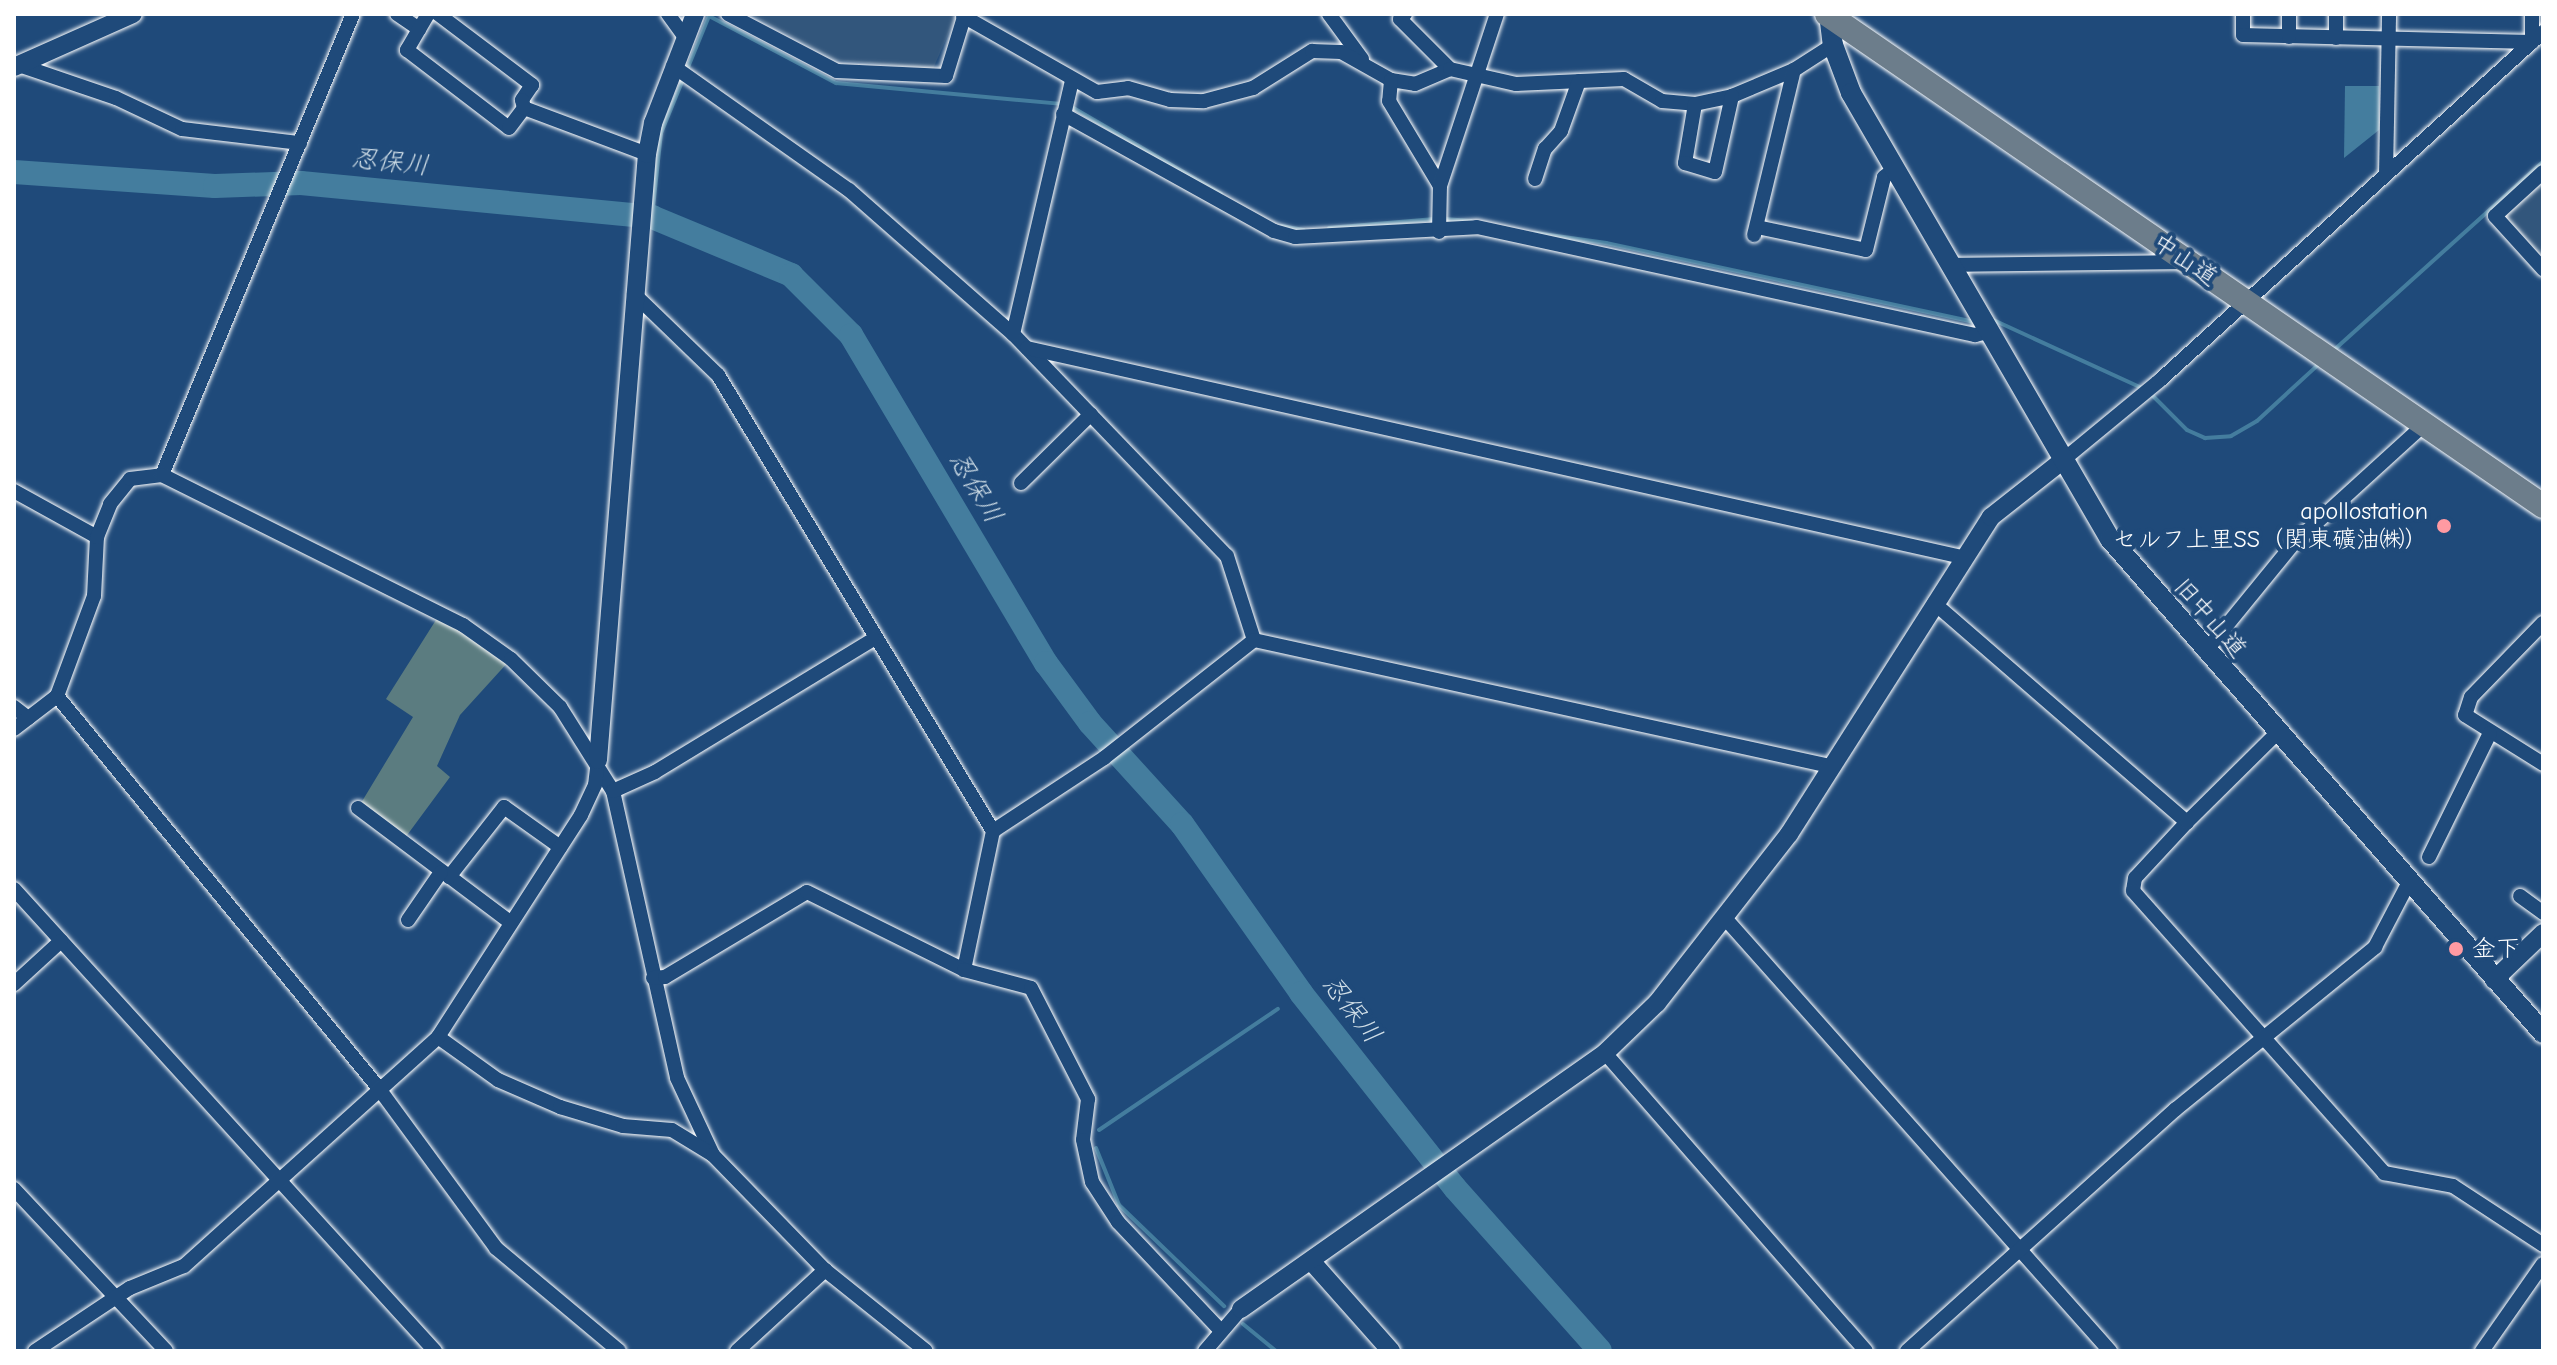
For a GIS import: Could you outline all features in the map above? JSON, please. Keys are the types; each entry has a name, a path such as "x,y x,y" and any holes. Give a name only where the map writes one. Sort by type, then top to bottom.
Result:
{"highway":[{"name":"中山道","path":"1828,15 2543,506"}],"main road":[{"name":"旧中山道","path":"1828,15 1844,81 2110,539 2276,734 2543,1033"}],"street":[{"path":"17,66 133,14"},
{"path":"162,475 353,14"},
{"path":"397,14 419,29"},
{"path":"428,14 407,50 509,128 524,108"},
{"path":"438,14 532,85 522,100 524,108"},
{"path":"668,14 685,37"},
{"path":"35,1351 115,1298 184,1266 438,1037 560,847 595,785 647,154 673,66 695,14"},
{"path":"728,14 837,71 946,76 964,15 1097,92 1128,88 1170,100 1204,101 1253,88 1312,51 1362,59"},
{"path":"1329,14 1362,59 1391,80 1415,84 1450,69 1516,84 1624,79 1662,101 1695,104 1732,96 1794,70 1833,45"},
{"path":"1405,14 1400,19 1450,69"},
{"path":"1439,232 1440,186 1497,14"},
{"path":"2243,14 2243,35 2539,39"},
{"path":"2289,14 2289,37"},
{"path":"2336,14 2336,38"},
{"path":"2386,174 2389,14"},
{"path":"2532,14 2539,39"},
{"path":"1205,1351 1241,1309 1605,1053 1657,1003 1789,834 1962,557 1991,517 2159,381 2245,300 2539,39"},
{"path":"17,66 116,98 182,129 300,143"},
{"path":"673,66 849,190 1013,334 1227,556 1254,640"},
{"path":"1794,70 1755,231 1866,250 1884,177 1893,170"},
{"path":"1013,334 1072,80"},
{"path":"1391,80 1389,101 1440,186"},
{"path":"1535,179 1545,149 1561,131 1579,81"},
{"path":"1695,104 1685,163 1715,172 1732,96"},
{"path":"524,108 647,154"},
{"path":"1063,114 1274,231 1332,239 1477,227 1975,335 1983,325"},
{"path":"2543,172 2495,216 2543,269"},
{"path":"1949,265 2188,262"},
{"path":"634,294 651,305 718,375 874,639 993,831 964,970"},
{"path":"1027,348 1962,557"},
{"path":"1021,483 1091,414"},
{"path":"2205,652 2294,543 2425,424"},
{"path":"14,729 57,696 94,596 97,537 110,504 130,479 162,475 463,625 532,678 598,760 613,791 677,1078 713,1155"},
{"path":"14,491 97,537"},
{"path":"1934,603 2187,822"},
{"path":"2543,623 2471,697 2465,715 2543,764"},
{"path":"613,791 655,772 874,639"},
{"path":"993,831 1126,742 1254,640"},
{"path":"1254,640 1830,766"},
{"path":"57,696 380,1092 496,1248 619,1351"},
{"path":"14,707 28,718"},
{"path":"2429,857 2490,733"},
{"path":"2276,734 2135,878 2133,891 2384,1173 2453,1186 2543,1245"},
{"path":"408,920 504,807 560,847"},
{"path":"358,808 511,923"},
{"path":"1907,1351 2176,1109 2375,947 2408,884"},
{"path":"14,889 435,1351"},
{"path":"653,978 665,977 807,892 964,970 1031,988 1088,1099 1083,1140 1092,1182 1118,1222 1220,1330"},
{"path":"2520,896 2543,913"},
{"path":"1724,917 2110,1351"},
{"path":"2494,980 2543,933"},
{"path":"14,984 61,941"},
{"path":"438,1037 498,1080 560,1107 623,1126 672,1130 713,1155 825,1270 926,1351"},
{"path":"1605,1053 1866,1351"},
{"path":"14,1189 166,1351"},
{"path":"1312,1262 1391,1351"},
{"path":"2482,1351 2543,1264"},
{"path":"737,1351 825,1270"}],"shaded area":[{"path":"750,14 951,14 955,18 933,69 836,60"},
{"path":"2345,86 2379,86 2379,130 2344,158"},
{"path":"2543,177 2543,264 2504,220 2503,213"}],"green space":[{"path":"441,612 511,659 460,715 437,766 450,777 402,842 358,808 413,717 386,699"}],"waterway":[{"path":"652,217 661,133 709,16 836,83 1061,104"},
{"path":"1070,106 1221,194"},
{"path":"2334,350 2543,162"},
{"name":"忍保川","path":"14,172 215,186 301,183 652,217 791,275 851,335 1046,663 1090,723 1182,824 1301,993 1455,1188 1600,1351"},
{"path":"1329,228 1435,219"},
{"path":"1444,219 1471,221"},
{"path":"1281,226 1304,230"},
{"path":"1535,233 1606,243 1976,322"},
{"path":"1989,318 2144,389"},
{"path":"2151,394 2187,430 2205,438 2231,436 2257,421 2319,364"},
{"name":"忍保川","path":"1296,996 1301,993"},
{"path":"1099,1130 1278,1009"},
{"path":"1096,1148 1119,1205 1224,1306"},
{"path":"1243,1324 1276,1351"}],"place":[{"name":"apollostation セルフ上里SS（関東礦油㈱）","path":"2444,526"},
{"name":"金下","path":"2456,949"}]}
